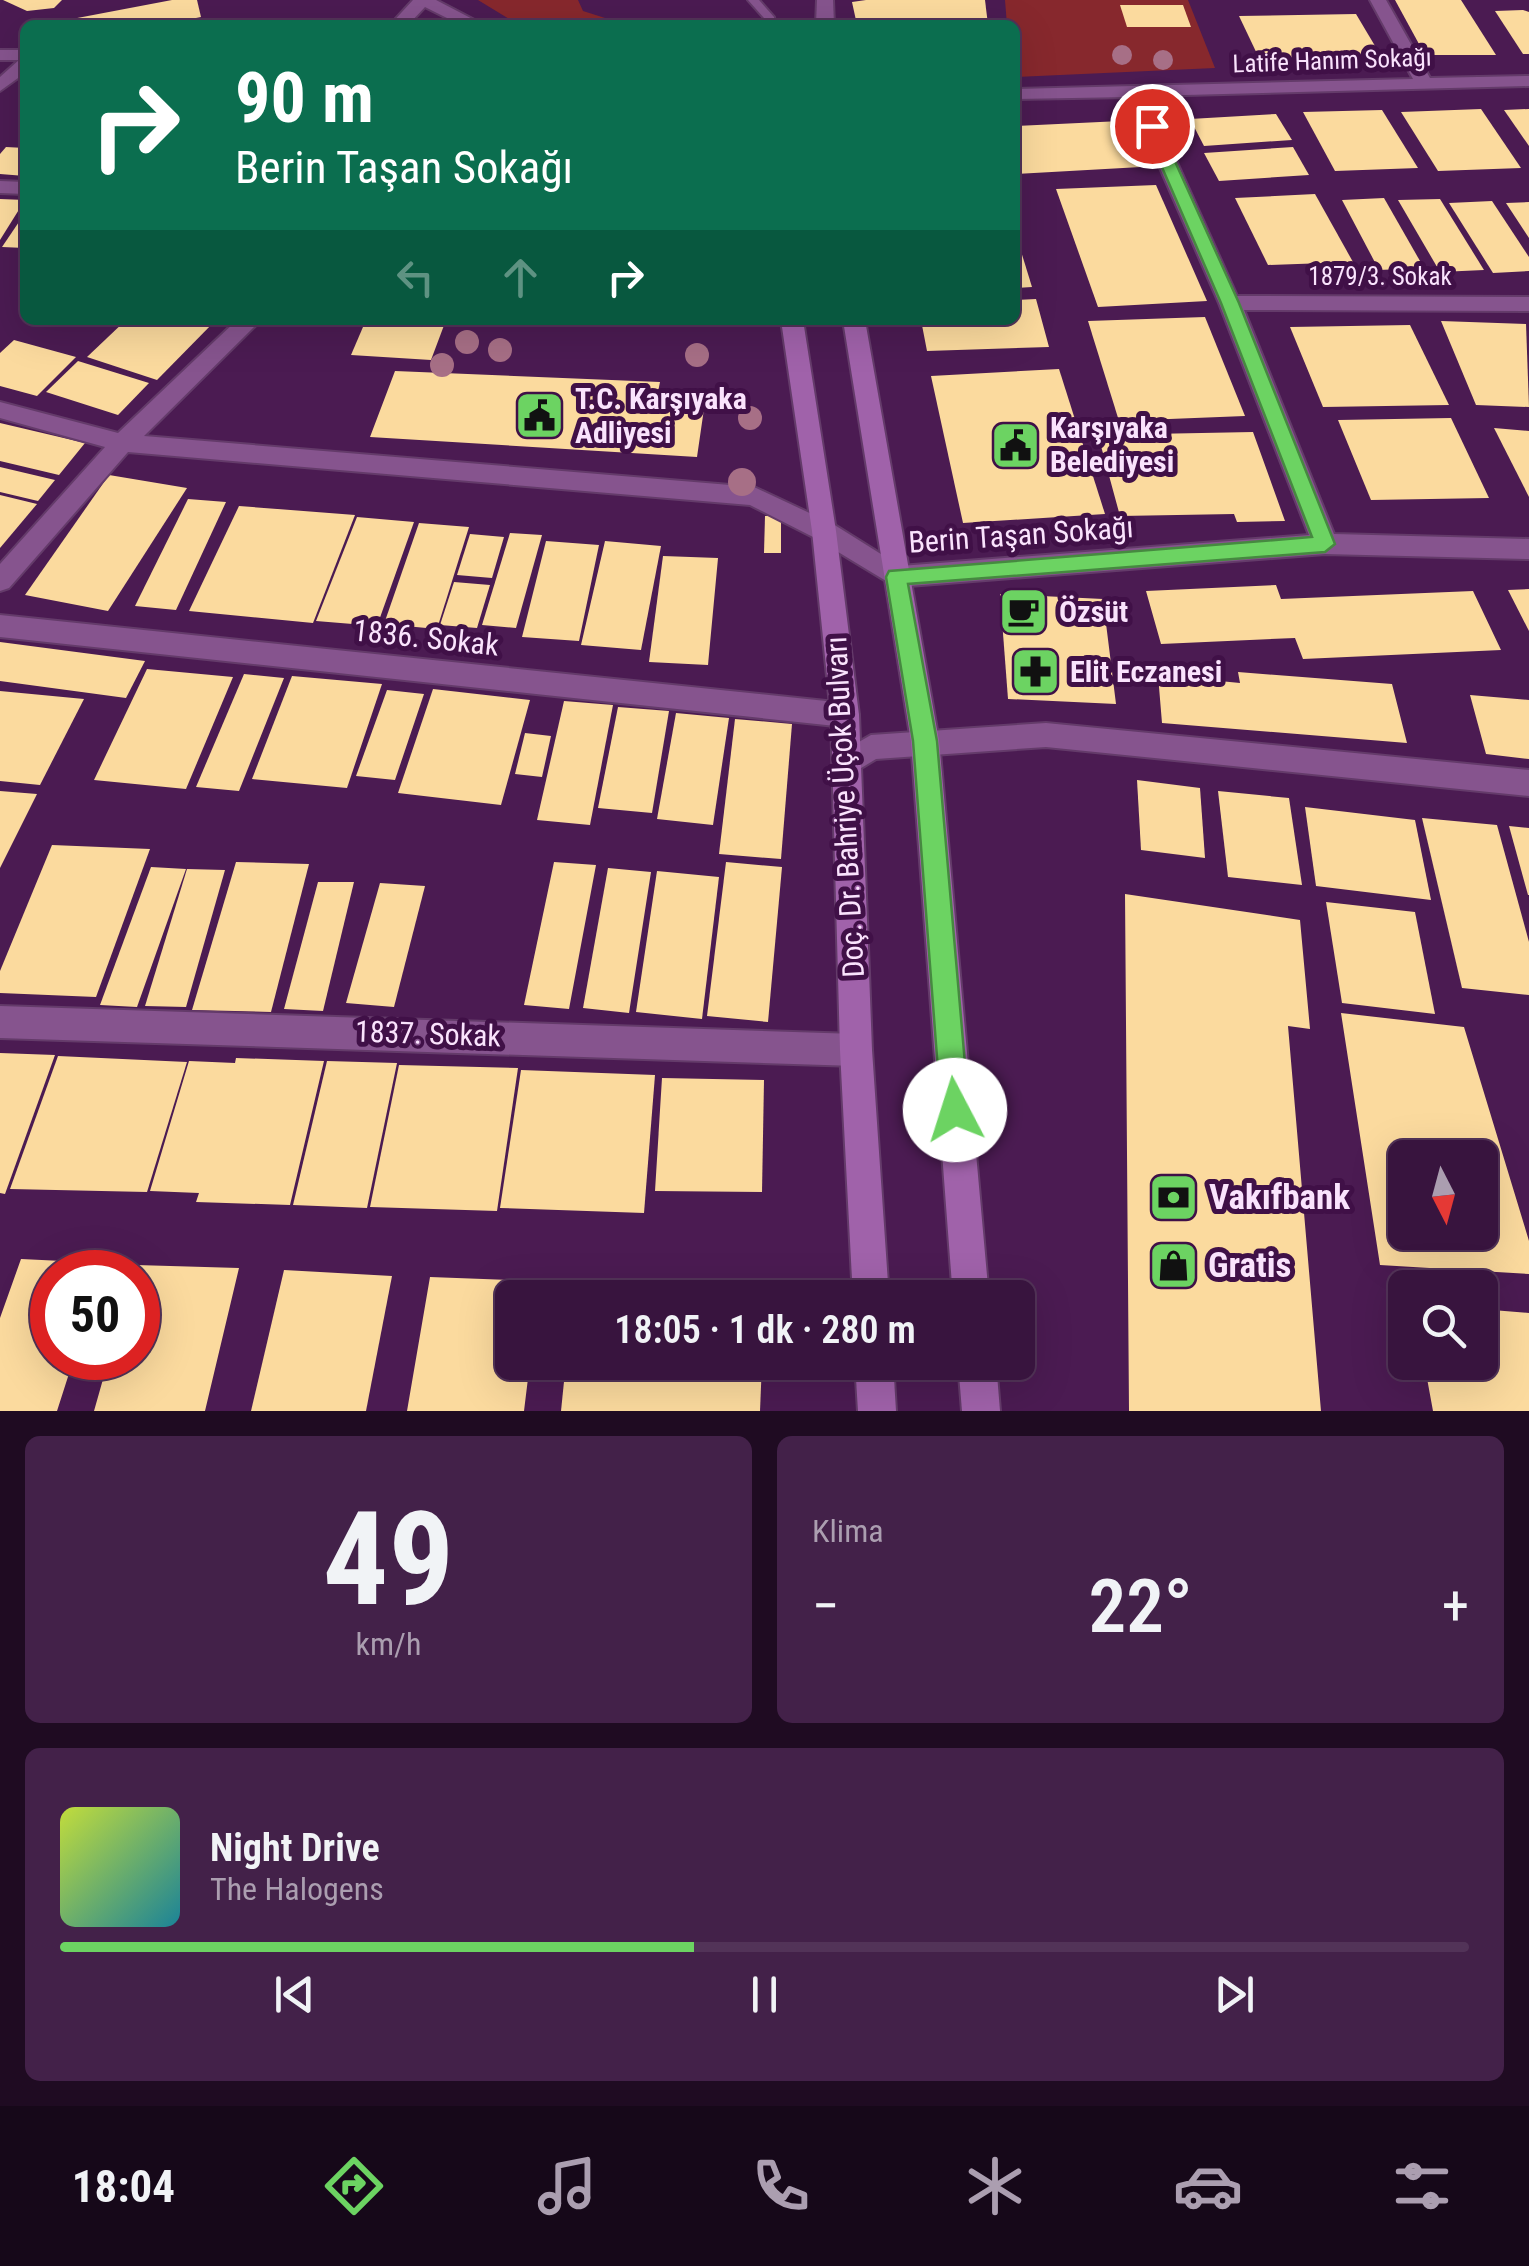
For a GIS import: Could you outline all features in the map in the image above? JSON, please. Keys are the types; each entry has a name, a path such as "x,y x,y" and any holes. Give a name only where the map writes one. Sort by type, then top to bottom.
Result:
{"main road":[{"name":"Doç. Dr. Bahriye Üçok Bulvarı","path":"793,325 824,530 845,715 856,1050 869,1280"},
{"path":"855,325 925,741 970,1280"},
{"path":"875,1380 877,1411"},
{"path":"978,1380 981,1411"}],"street":[{"path":"404,20 423,0 465,20"},
{"path":"1378,0 1424,83"},
{"path":"0,86 20,68"},
{"name":"Latife Hanım Sokağı","path":"1020,97 1529,82"},
{"path":"1136,91 1230,303 1325,544"},
{"name":"1879/3. Sokak","path":"1230,303 1529,304"},
{"path":"1,578 122,443 245,325"},
{"name":"Berin Taşan Sokağı","path":"0,410 122,443 754,496 824,530 896,577 1325,544 1529,549"},
{"name":"1836. Sokak","path":"0,626 845,715"},
{"path":"848,763 871,747 1046,734 1529,783"},
{"name":"1837. Sokak","path":"0,1022 856,1050"}],"lane":[{"path":"753,0 769,20"}],"shaded area":[{"path":"478,0 578,0 583,11 611,20 511,20"},
{"path":"1005,0 1188,0 1215,68 1020,77 1020,20 1007,20"}],"building":[{"path":"3,0 62,0 54,8 27,11"},
{"path":"172,0 197,0 201,17 186,20 72,19"},
{"path":"985,0 987,20 856,20 852,2"},
{"path":"1395,0 1461,0 1496,55 1425,55"},
{"path":"1120,5 1183,5 1191,27 1127,27"},
{"path":"1495,11 1529,12 1529,54 1523,54"},
{"path":"1356,14 1381,56 1259,58 1239,16"},
{"path":"1481,109 1521,168 1438,171 1401,112"},
{"path":"1529,109 1529,146 1504,110"},
{"path":"1382,110 1418,168 1335,171 1303,112"},
{"path":"1276,114 1292,140 1204,146 1190,119"},
{"path":"1121,121 1141,167 1020,174 1020,126"},
{"path":"6,147 20,148 20,176 0,174 0,154"},
{"path":"1293,147 1309,175 1219,181 1204,153"},
{"path":"1156,185 1207,301 1098,307 1056,189"},
{"path":"1315,194 1353,262 1268,265 1235,198"},
{"path":"1384,198 1424,268 1379,270 1342,200"},
{"path":"0,199 20,200 20,208 0,240"},
{"path":"1440,199 1484,270 1440,272 1398,200"},
{"path":"1492,201 1529,257 1529,271 1493,273 1449,203"},
{"path":"1529,202 1529,238 1506,203"},
{"path":"20,220 20,248 2,247"},
{"path":"1020,248 1032,287 1020,288"},
{"path":"1036,299 1049,347 927,351 922,325 1020,325 1020,300"},
{"path":"1205,317 1245,416 1119,421 1088,321"},
{"path":"1441,321 1526,324 1529,407 1476,405"},
{"path":"121,325 211,325 157,380 87,357"},
{"path":"364,325 444,325 431,360 351,355"},
{"path":"1410,325 1449,405 1323,407 1290,327"},
{"path":"14,340 76,357 37,396 0,386 0,353"},
{"path":"78,361 149,383 118,415 46,392"},
{"name":"Karşıyaka Belediyesi","path":"1059,369 1105,514 963,523 931,376"},
{"name":"T.C. Karşıyaka Adliyesi","path":"395,371 660,382 658,392 706,395 697,457 370,437"},
{"path":"1451,418 1489,498 1371,500 1338,420"},
{"path":"0,423 85,443 59,475 0,461"},
{"path":"1494,428 1529,431 1529,497"},
{"path":"1253,432 1285,521 1237,522 1234,514 1120,516 1098,435"},
{"path":"0,467 55,480 38,501 0,492"},
{"path":"109,475 187,488 108,611 25,595"},
{"path":"0,495 37,504 0,548"},
{"path":"188,499 226,502 176,610 135,606"},
{"path":"239,506 355,515 313,623 189,611"},
{"path":"765,516 781,516 781,553 764,553"},
{"path":"357,517 414,522 377,626 316,621"},
{"path":"419,523 469,527 437,629 384,624"},
{"path":"510,533 542,535 516,628 482,625"},
{"path":"470,534 504,537 492,578 457,575"},
{"path":"546,541 599,545 579,641 522,637"},
{"path":"605,541 661,546 641,650 581,645"},
{"path":"663,556 718,558 708,665 649,662"},
{"path":"454,582 490,585 477,628 440,625"},
{"path":"1276,585 1281,599 1473,591 1501,650 1303,659 1295,638 1161,644 1146,591"},
{"path":"1529,589 1529,631 1508,590"},
{"path":"1000,594 1103,599 1116,704 1008,699"},
{"path":"0,642 145,661 126,698 0,681"},
{"path":"147,669 233,677 186,789 94,780"},
{"path":"1238,672 1392,684 1407,743 1162,723 1158,675 1240,683"},
{"path":"244,674 284,678 239,791 196,787"},
{"path":"292,676 382,684 347,788 252,779"},
{"path":"433,689 530,700 501,805 398,793"},
{"path":"387,690 424,694 395,780 356,776"},
{"path":"0,691 84,699 40,785 0,781"},
{"path":"1470,695 1529,700 1529,759 1486,754"},
{"path":"564,701 613,705 590,825 537,820"},
{"path":"618,707 669,711 652,813 598,808"},
{"path":"676,713 729,718 713,825 657,819"},
{"path":"735,719 792,724 781,859 719,854"},
{"path":"525,733 551,736 542,777 515,774"},
{"path":"1137,780 1200,788 1205,858 1141,850"},
{"path":"0,791 37,794 0,868"},
{"path":"1218,791 1289,798 1302,885 1228,877"},
{"path":"1305,807 1415,820 1431,900 1316,886"},
{"path":"1422,818 1497,825 1529,942 1529,995 1462,988"},
{"path":"1509,826 1529,828 1529,895 1528,895"},
{"path":"52,845 150,849 96,997 0,993 0,971"},
{"path":"236,862 309,864 271,1012 192,1010"},
{"path":"554,862 596,865 569,1009 524,1005"},
{"path":"726,862 782,867 768,1022 707,1016"},
{"path":"151,867 186,869 137,1007 100,1005"},
{"path":"608,868 651,872 629,1013 583,1008"},
{"path":"187,869 225,870 186,1007 145,1006"},
{"path":"657,871 719,877 702,1019 636,1012"},
{"path":"318,882 354,882 323,1011 284,1009"},
{"path":"380,883 425,886 394,1007 346,1003"},
{"path":"1125,894 1300,920 1310,1029 1288,1026 1321,1411 1129,1411"},
{"path":"1326,902 1415,912 1435,1014 1342,1003"},
{"path":"1341,1013 1464,1027 1529,1241 1529,1274 1380,1265"},
{"path":"0,1053 55,1055 5,1194 0,1193"},
{"path":"58,1056 187,1062 147,1192 10,1189"},
{"path":"236,1058 324,1061 290,1205 196,1202 199,1193 150,1191 189,1061 235,1063"},
{"path":"327,1061 397,1063 367,1208 293,1205"},
{"path":"399,1065 518,1068 497,1211 370,1207"},
{"path":"521,1070 655,1075 644,1213 500,1208"},
{"path":"662,1078 764,1080 762,1192 655,1191"},
{"path":"21,1259 30,1259 30,1380 67,1380 57,1411 0,1411 0,1318"},
{"path":"160,1266 239,1268 205,1411 94,1411 103,1380 160,1380"},
{"path":"284,1270 392,1276 366,1411 251,1411"},
{"path":"430,1277 512,1280 495,1280 495,1380 528,1380 524,1411 407,1411"},
{"path":"1498,1310 1529,1313 1529,1411 1433,1411 1427,1380 1498,1380"},
{"path":"564,1380 761,1380 760,1411 561,1411"}],"place":[{"name":"T.C. Karşıyaka Adliyesi","path":"540,416"},
{"name":"Karşıyaka Belediyesi","path":"1015,445"},
{"name":"Özsüt","path":"1024,612"},
{"name":"Elit Eczanesi","path":"1035,672"},
{"name":"Vakıfbank","path":"1174,1197"},
{"name":"Gratis","path":"1173,1265"}],"route":[{"path":"955,1110 925,741 896,577 1325,544 1230,303 1152,126"}]}
